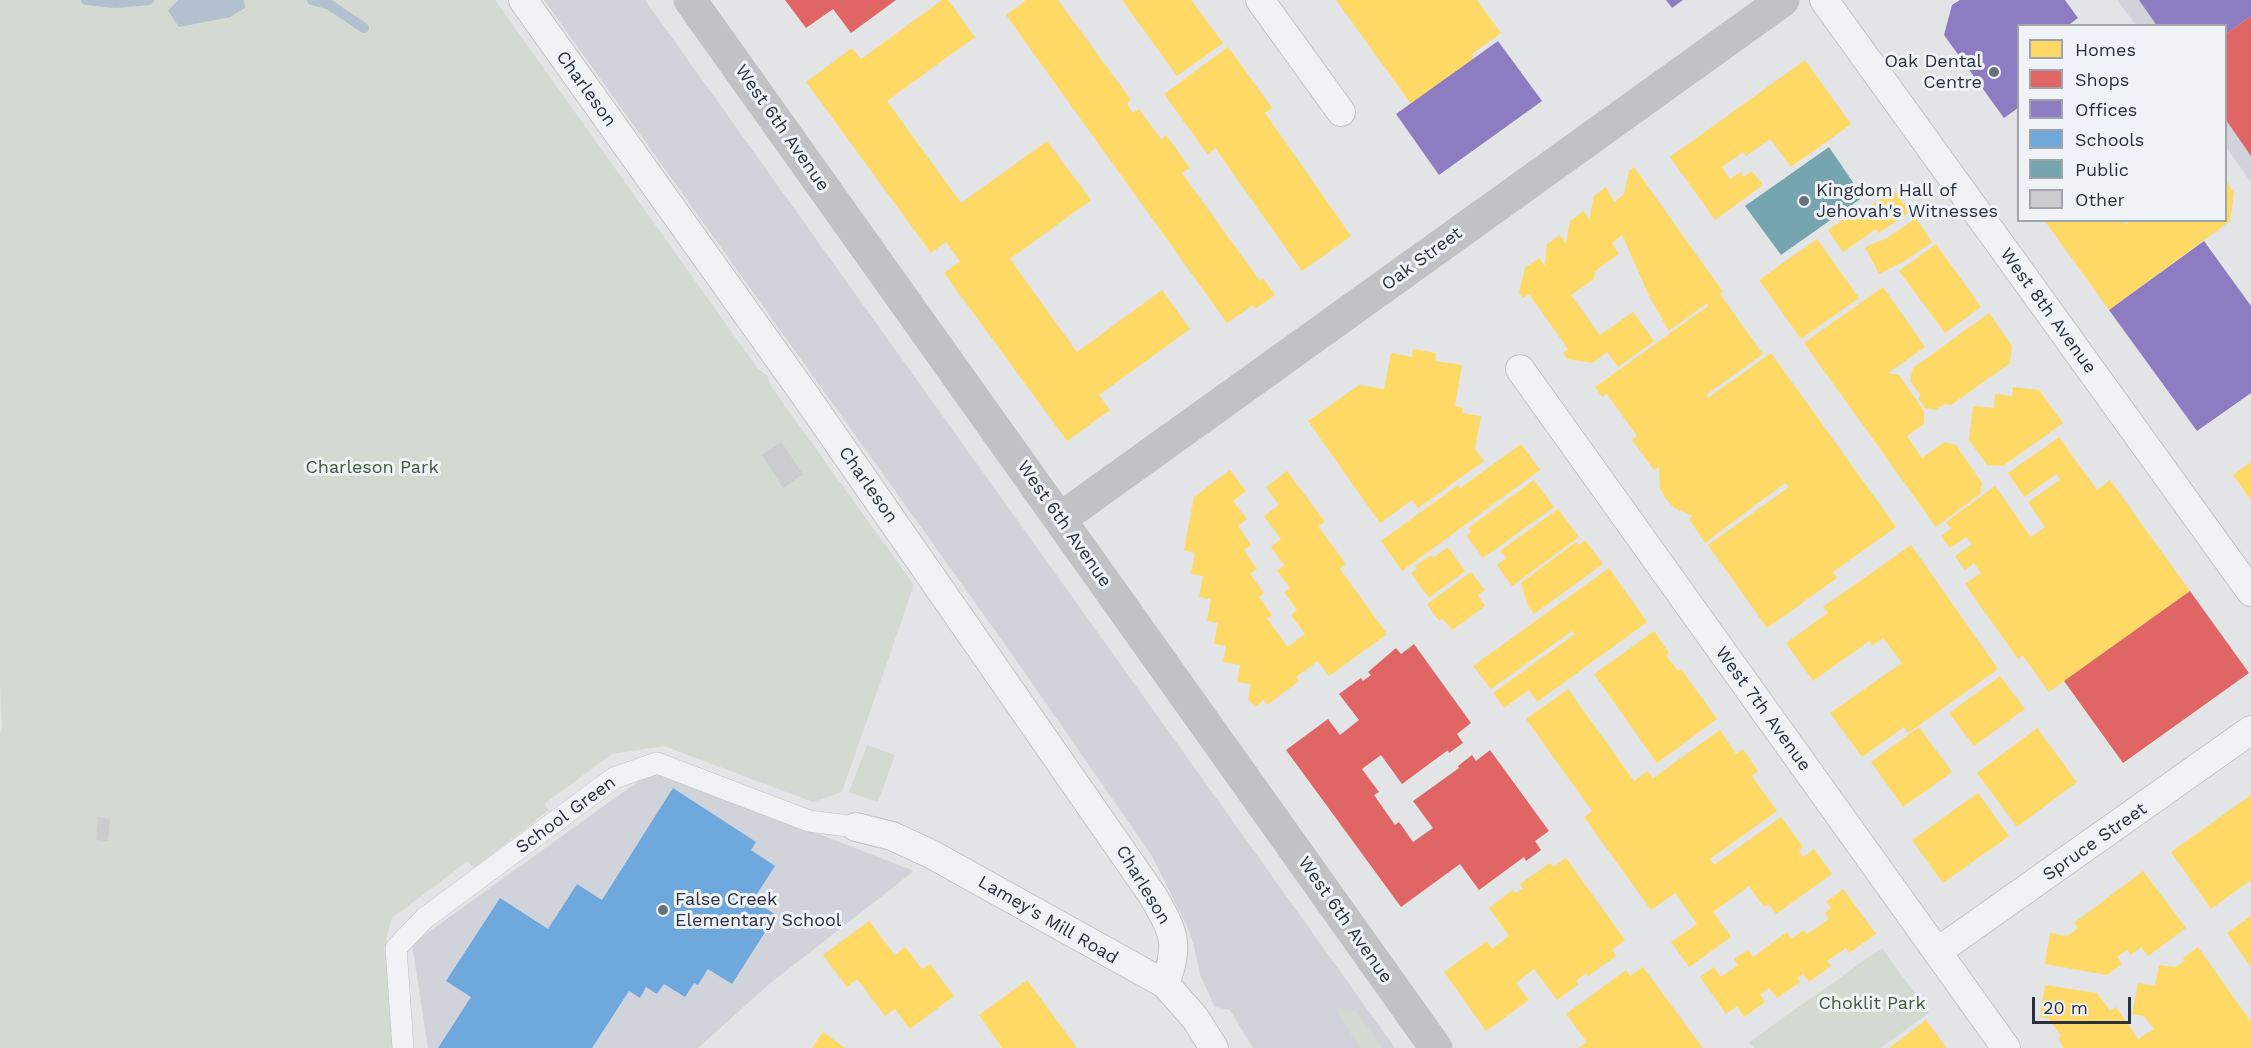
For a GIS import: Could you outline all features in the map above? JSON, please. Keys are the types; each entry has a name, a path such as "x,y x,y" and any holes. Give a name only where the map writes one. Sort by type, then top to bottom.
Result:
{"main road":[{"name":"West 6th Avenue","path":"690,0 1436,1048"},
{"name":"Oak Street","path":"1060,519 1783,0"}],"street":[{"name":"Charleson","path":"523,0 807,398 1153,896 1168,921 1174,946 1172,964 1165,984"},
{"path":"1260,0 1341,112"},
{"name":"West 8th Avenue","path":"1824,0 2251,592"},
{"name":"West 7th Avenue","path":"1520,369 2006,1048"},
{"name":"Spruce Street","path":"1937,952 2251,730"},
{"name":"School Green","path":"403,1048 396,948 425,918 614,778 657,763 808,822 856,827"},
{"name":"Lamey's Mill Road","path":"856,827 892,836 932,855 1165,984 1195,1018 1214,1048"}],"shaded area":[{"path":"544,0 645,0 1395,1048 1253,1048 1230,1010 1215,1007 1200,975 1187,926 1152,856 1009,650"},
{"path":"2117,0 2251,0 2251,182 2227,148 2227,24 2135,24"},
{"name":"False Creek Elementary School","path":"654,770 914,871 768,985 698,1048 428,1048 412,944"}],"green space":[{"name":"Charleson Park","path":"0,0 495,0 758,369 768,376 770,385 914,585 842,792 813,802 664,746 612,754 544,804 549,810 474,868 468,861 392,918 386,939 396,1048 0,1048 0,734 2,727 0,683"},
{"path":"867,745 895,755 878,802 849,792"},
{"name":"Choklit Park","path":"1882,948 1929,1013 1880,1048 1754,1048 1749,1042"},
{"path":"1339,1008 1357,1012 1382,1048 1360,1048 1340,1017"}],"water":[{"path":"178,0 244,0 245,8 230,17 179,27 168,11"}],"building: Homes":[{"path":"942,0 948,0 975,37 887,101 961,203 1047,141 1091,200 1010,259 1077,352 1162,290 1190,329 1099,395 1110,410 1067,441 944,273 960,261 946,242 931,253 806,82 852,48 861,59"},
{"path":"1026,0 1058,0 1131,100 1127,104 1133,113 1139,109 1161,139 1166,135 1190,168 1182,173 1260,281 1263,278 1275,295 1255,309 1253,305 1227,323 1006,15"},
{"path":"1122,0 1191,0 1223,43 1177,76"},
{"path":"1336,0 1477,0 1501,33 1472,54 1474,58 1411,104"},
{"path":"1228,47 1272,108 1265,113 1351,236 1302,271 1215,148 1208,155 1164,94"},
{"path":"1805,60 1851,124 1791,167 1770,139 1746,156 1743,152 1722,167 1730,179 1741,172 1744,177 1752,171 1763,185 1715,220 1670,157"},
{"path":"1634,167 1723,292 1720,294 1763,354 1706,395 1708,398 1771,353 1896,527 1833,572 1837,578 1767,628 1708,545 1789,487 1785,483 1705,543 1689,519 1693,516 1674,508 1666,499 1660,488 1659,467 1654,470 1632,440 1637,436 1607,394 1602,397 1595,387 1708,306 1707,303 1669,331 1650,298 1622,235 1612,243 1619,254 1595,271 1594,279 1571,295 1600,335 1633,312 1654,341 1618,367 1607,352 1593,363 1567,359 1563,353 1568,349 1529,294 1523,298 1519,292 1525,268 1539,258 1545,266 1547,244 1560,235 1566,244 1570,221 1584,211 1589,220 1594,196 1606,187 1614,202 1624,194 1629,171"},
{"path":"2227,182 2234,193 2230,221 2109,310 2045,222 2124,222 2126,224 2128,222 2227,222"},
{"path":"1894,190 1909,212 1879,233 1876,229 1843,252 1828,230 1861,207 1863,211"},
{"path":"1916,218 1932,242 1903,262 1879,274 1865,247 1887,238"},
{"path":"1817,239 1859,298 1801,339 1759,280"},
{"path":"1936,244 1981,307 1945,333 1899,271"},
{"path":"1883,287 1925,347 1888,373 1899,375 1924,411 1924,424 1907,436 1922,458 1944,442 1956,445 1982,483 1980,494 1936,527 1804,343"},
{"path":"1989,313 2012,346 2010,363 1951,405 1945,404 1935,410 1925,408 1919,399 1920,394 1910,381 1913,368"},
{"path":"1413,349 1436,353 1435,361 1462,365 1455,406 1463,408 1462,413 1481,416 1475,449 1484,461 1418,508 1412,500 1380,523 1308,421 1359,385 1384,389 1391,353 1412,357"},
{"path":"2013,387 2039,390 2063,423 2003,466 1987,465 1969,440 1973,406 1994,408 1995,394 2012,396"},
{"path":"2059,437 2097,490 2110,480 2190,591 2049,692 2023,656 2018,659 1965,584 1981,573 1974,563 1965,570 1955,556 1972,544 1966,537 1950,548 1941,536 1951,529 1946,522 1995,486 2031,537 2045,527 2028,502 2060,480 2056,474 2024,497 2008,473"},
{"path":"1521,444 1540,470 1402,571 1381,541 1458,485 1460,488"},
{"path":"2251,462 2251,500 2233,475"},
{"path":"1230,470 1246,491 1233,501 1247,519 1238,526 1251,545 1244,550 1257,569 1250,574 1264,593 1259,597 1272,615 1267,619 1288,647 1305,634 1291,615 1297,610 1284,592 1290,588 1277,571 1284,565 1271,547 1281,539 1264,516 1279,505 1266,487 1287,471 1325,522 1318,526 1346,564 1340,569 1387,634 1329,676 1318,661 1296,677 1299,681 1267,705 1264,700 1255,707 1248,699 1251,684 1237,682 1240,665 1223,662 1226,646 1214,644 1218,623 1207,621 1211,599 1199,597 1203,576 1191,574 1195,553 1184,550 1194,497"},
{"path":"1534,480 1554,507 1483,558 1466,535 1471,532 1468,528"},
{"path":"1558,509 1579,537 1512,586 1497,565 1506,558 1500,551"},
{"path":"1585,540 1603,564 1534,614 1528,606 1521,583 1576,542 1579,545"},
{"path":"1911,545 1998,669 1908,733 1904,727 1862,757 1830,713 1902,663 1883,638 1872,646 1869,641 1813,681 1786,643 1828,613 1823,607"},
{"path":"1448,547 1465,571 1429,598 1411,573 1417,569 1415,566 1431,555 1433,558"},
{"path":"1609,568 1647,622 1537,702 1529,690 1504,708 1493,693 1575,634 1572,631 1491,689 1473,666"},
{"path":"1471,572 1485,590 1478,595 1485,606 1452,630 1442,618 1439,621 1427,604"},
{"path":"1654,631 1669,653 1666,655 1678,671 1681,669 1717,719 1657,763 1594,674"},
{"path":"2000,676 2025,709 1974,746 1949,713"},
{"path":"1568,689 1634,781 1648,771 1653,778 1720,730 1736,754 1743,749 1758,771 1752,776 1777,811 1710,859 1714,865 1781,817 1803,847 1799,851 1803,857 1814,849 1832,874 1776,914 1769,904 1764,907 1749,886 1713,912 1731,937 1689,967 1671,942 1697,924 1675,893 1651,910 1584,817 1592,811 1526,719"},
{"path":"1919,727 1952,772 1903,807 1871,762"},
{"path":"2037,728 2077,782 2017,827 1977,773"},
{"path":"1978,793 2009,836 1943,883 1912,840"},
{"path":"2251,795 2251,880 2211,909 2171,852"},
{"path":"1566,858 1625,940 1612,950 1616,956 1588,976 1586,973 1576,981 1579,984 1557,1000 1534,969 1516,983 1529,1000 1486,1031 1444,972 1487,941 1492,949 1509,936 1489,908 1513,890 1516,893 1523,888 1520,884 1550,863 1553,867"},
{"path":"2143,871 2186,928 2148,956 2141,947 2131,955 2127,950 2117,957 2122,964 2107,975 2045,964 2050,933 2067,936 2078,928 2074,923"},
{"path":"1843,889 1876,934 1849,953 1846,948 1827,961 1831,966 1809,982 1803,974 1797,978 1800,982 1777,998 1769,988 1760,995 1765,1002 1744,1017 1737,1006 1726,1014 1700,977 1714,967 1721,977 1738,965 1734,959 1748,950 1753,957 1787,932 1791,939 1804,930 1807,934 1829,919 1825,913 1831,908 1826,902"},
{"path":"2251,916 2251,967 2227,933"},
{"path":"869,921 895,955 905,947 922,969 930,964 954,996 910,1029 895,1009 885,1016 857,979 847,987 823,955"},
{"path":"2198,947 2251,1022 2251,1048 2064,1048 2058,1038 2061,1036 2048,1018 2040,1017 2045,985 2097,993 2110,1011 2116,1007 2138,1039 2154,1029 2144,1016 2132,1014 2138,983 2155,986 2159,965 2175,967 2185,961 2183,958"},
{"path":"1643,967 1703,1048 1578,1048 1587,1042 1566,1014 1626,970 1630,976"},
{"path":"1027,980 1077,1048 1002,1048 979,1015"},
{"path":"1926,1020 1947,1048 1889,1048"},
{"path":"823,1032 845,1048 812,1048"}],"building: Shops":[{"path":"785,0 896,0 851,33 833,9 806,28"},
{"path":"2251,16 2251,156 2227,121 2227,33"},
{"path":"2190,591 2249,673 2123,763 2064,681"},
{"path":"1414,644 1471,723 1457,734 1463,743 1449,753 1448,750 1402,784 1381,755 1362,769 1379,792 1374,795 1395,825 1399,822 1413,842 1433,828 1413,801 1459,768 1458,766 1472,755 1476,761 1490,750 1549,831 1535,841 1541,850 1526,861 1524,857 1479,890 1460,864 1401,907 1286,750 1328,719 1340,735 1359,720 1339,694 1361,678 1363,681 1371,675 1368,672 1396,648 1401,654"}],"building: Offices":[{"path":"1666,0 1683,0 1672,8"},
{"name":"Oak Dental Centre","path":"1960,0 2065,0 2078,18 2070,24 2017,24 2017,109 2004,118 1944,35 1952,5"},
{"path":"2139,0 2251,0 2251,16 2227,33 2227,24 2156,24"},
{"path":"1498,41 1542,101 1439,175 1396,114"},
{"path":"2204,241 2251,306 2251,393 2197,431 2109,310"}],"building: Schools":[{"path":"673,788 756,842 751,850 775,866 753,900 776,915 732,984 708,969 698,985 694,983 685,997 664,984 657,994 646,987 640,998 629,991 592,1048 438,1048 471,997 446,981 500,898 548,929 577,884 602,900"}],"building: Public":[{"name":"Kingdom Hall of Jehovah's Witnesses","path":"1829,147 1863,197 1781,255 1745,206"}],"building: Other":[{"path":"781,442 803,474 783,488 762,455"},
{"path":"98,817 110,819 108,841 96,840"}],"waterway":[{"path":"86,0 115,3 149,0"},
{"path":"312,0 330,5 364,28"}],"place":[{"name":"Oak Dental Centre","path":"1994,72"},
{"name":"Kingdom Hall of Jehovah's Witnesses","path":"1804,201"},
{"name":"False Creek Elementary School","path":"663,910"}]}
